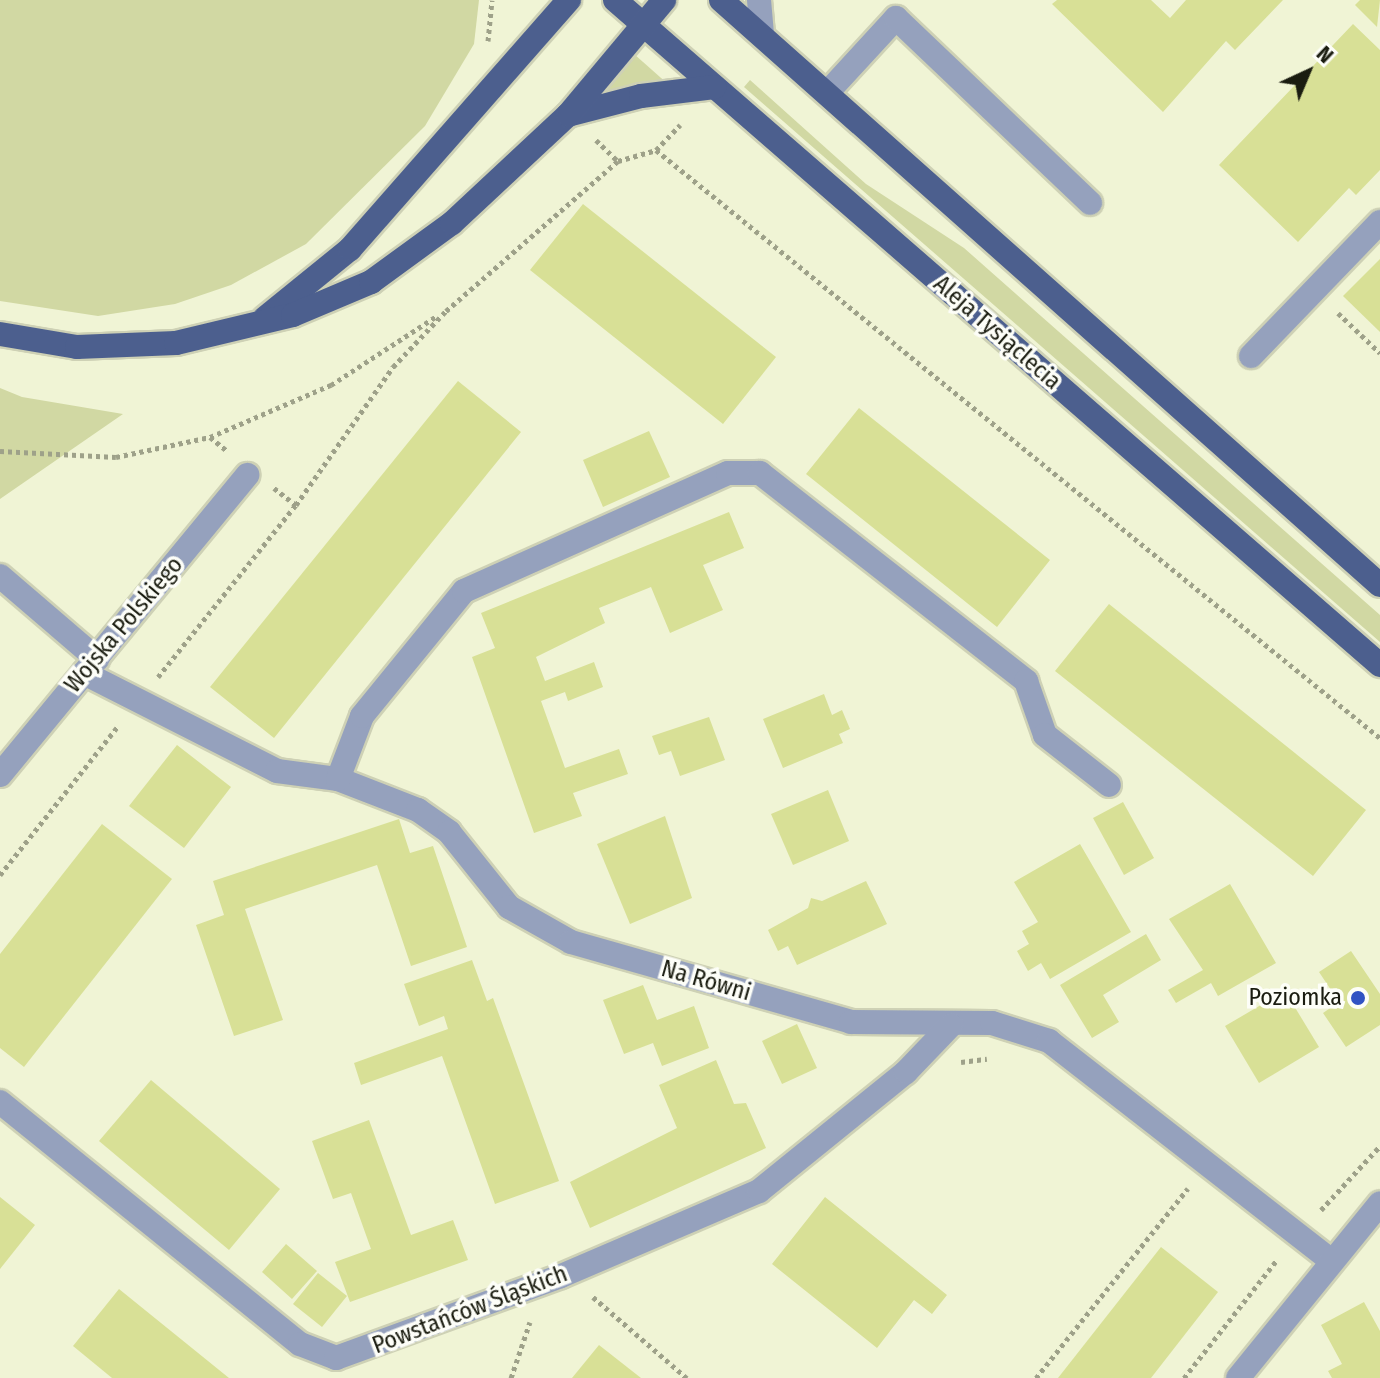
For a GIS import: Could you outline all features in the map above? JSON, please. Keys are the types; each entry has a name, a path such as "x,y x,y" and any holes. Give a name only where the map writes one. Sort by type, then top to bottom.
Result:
{"main road":[{"path":"260,322 350,249 569,0"},
{"name":"Aleja Tysiąclecia","path":"615,0 1380,665"},
{"path":"0,334 77,347 125,348 176,343 329,303 409,258 568,115 664,0"},
{"path":"721,0 1380,585"},
{"path":"568,115 641,96 714,87"}],"street":[{"path":"759,0 762,36"},
{"path":"827,93 896,18 1090,203"},
{"path":"1251,356 1380,222"},
{"path":"338,779 362,716 464,591 728,473 760,473 1026,681 1045,735 1109,785"},
{"name":"Wojska Polskiego","path":"0,775 247,475"},
{"name":"Na Równi","path":"0,576 90,666 137,701 277,771 338,779 418,810 449,832 509,907 571,942 851,1022 992,1023 1049,1041 1332,1261"},
{"name":"Powstańców Śląskich","path":"0,1102 300,1344 336,1358 561,1276 759,1191 906,1072 951,1025"},
{"path":"1238,1378 1332,1261 1377,1213"}],"path":[{"path":"492,0 485,38 513,64"},
{"path":"568,115 618,161"},
{"path":"0,875 296,505 393,367 446,311 618,161 656,150 1380,738"},
{"path":"1314,290 1380,353"},
{"path":"0,451 116,457 210,437 331,385 446,311"},
{"path":"946,1071 958,1062 997,1058"},
{"path":"1036,1378 1195,1179"},
{"path":"578,1300 605,1288"},
{"path":"590,1295 687,1378"},
{"path":"511,1378 530,1321 542,1316"}],"green space":[{"path":"0,0 479,0 474,44 425,126 306,244 231,285 175,304 98,316 0,301"},
{"path":"634,54 669,85 600,95"},
{"path":"750,80 866,184 964,248 1380,615 1380,642 744,87"},
{"path":"0,388 22,397 123,414 0,499"}],"building":[{"path":"1057,0 1151,0 1170,18 1186,0 1283,0 1235,50 1226,41 1163,112 1052,4"},
{"path":"1360,0 1380,0 1377,27 1355,5"},
{"path":"1353,24 1380,50 1380,170 1356,195 1349,188 1298,242 1219,165"},
{"path":"583,204 776,357 723,424 530,270"},
{"path":"1380,259 1380,332 1343,296"},
{"path":"458,381 521,432 274,738 210,687"},
{"path":"859,408 1050,560 997,627 806,474"},
{"path":"649,431 670,477 603,507 583,460"},
{"path":"729,512 744,548 703,565 723,610 670,633 651,587 599,608 605,623 536,657 545,681 594,662 603,687 568,701 565,692 541,701 565,768 619,749 628,774 573,793 582,816 534,833 472,657 495,648 481,613"},
{"path":"1109,604 1366,810 1313,876 1055,671"},
{"path":"824,694 832,715 842,710 850,729 839,734 843,743 783,768 763,719"},
{"path":"709,717 725,760 680,776 671,751 659,755 652,736"},
{"path":"177,745 231,787 184,848 129,806"},
{"path":"828,790 849,841 793,865 771,814"},
{"path":"1123,802 1154,858 1124,875 1093,818"},
{"path":"665,816 692,898 630,924 597,844"},
{"path":"399,819 410,853 433,846 467,947 411,966 377,865 245,909 283,1020 234,1036 196,925 224,915 213,881"},
{"path":"102,824 172,879 24,1067 0,1048 0,954"},
{"path":"1080,844 1131,932 1050,979 1041,963 1028,971 1017,951 1029,944 1022,931 1038,922 1014,882"},
{"path":"866,881 887,924 797,965 788,946 778,951 768,930 808,908 811,898 822,901"},
{"path":"1230,884 1276,963 1218,996 1211,983 1176,1003 1168,990 1203,970 1169,919"},
{"path":"1146,934 1161,960 1103,995 1119,1022 1092,1038 1060,985"},
{"name":"Poziomka","path":"1351,951 1380,994 1380,1025 1346,1047 1323,1013 1339,1002 1319,972"},
{"path":"472,960 487,1001 493,998 559,1181 495,1204 442,1056 361,1085 354,1063 448,1029 444,1016 419,1026 404,984"},
{"path":"643,985 657,1020 694,1006 709,1048 662,1066 653,1043 624,1054 603,1000"},
{"path":"1285,991 1319,1047 1259,1083 1225,1026"},
{"path":"797,1024 817,1068 782,1084 762,1041"},
{"path":"716,1060 734,1104 746,1103 766,1148 590,1228 570,1182 677,1128 659,1085"},
{"path":"151,1080 280,1189 229,1250 99,1141"},
{"path":"369,1120 411,1235 453,1220 468,1260 350,1302 335,1262 371,1249 351,1193 333,1199 312,1141"},
{"path":"0,1197 35,1225 0,1269"},
{"path":"825,1197 947,1295 932,1314 914,1300 877,1348 772,1264"},
{"path":"286,1244 317,1271 292,1299 262,1272"},
{"path":"1161,1247 1218,1292 1151,1378 1058,1378"},
{"path":"318,1273 347,1296 322,1327 293,1304"},
{"path":"119,1289 229,1378 112,1378 73,1346"},
{"path":"1364,1302 1380,1331 1380,1378 1332,1378 1328,1371 1342,1364 1321,1325"},
{"path":"599,1345 641,1378 572,1378"}],"place":[{"name":"Poziomka","path":"1358,998"}]}
